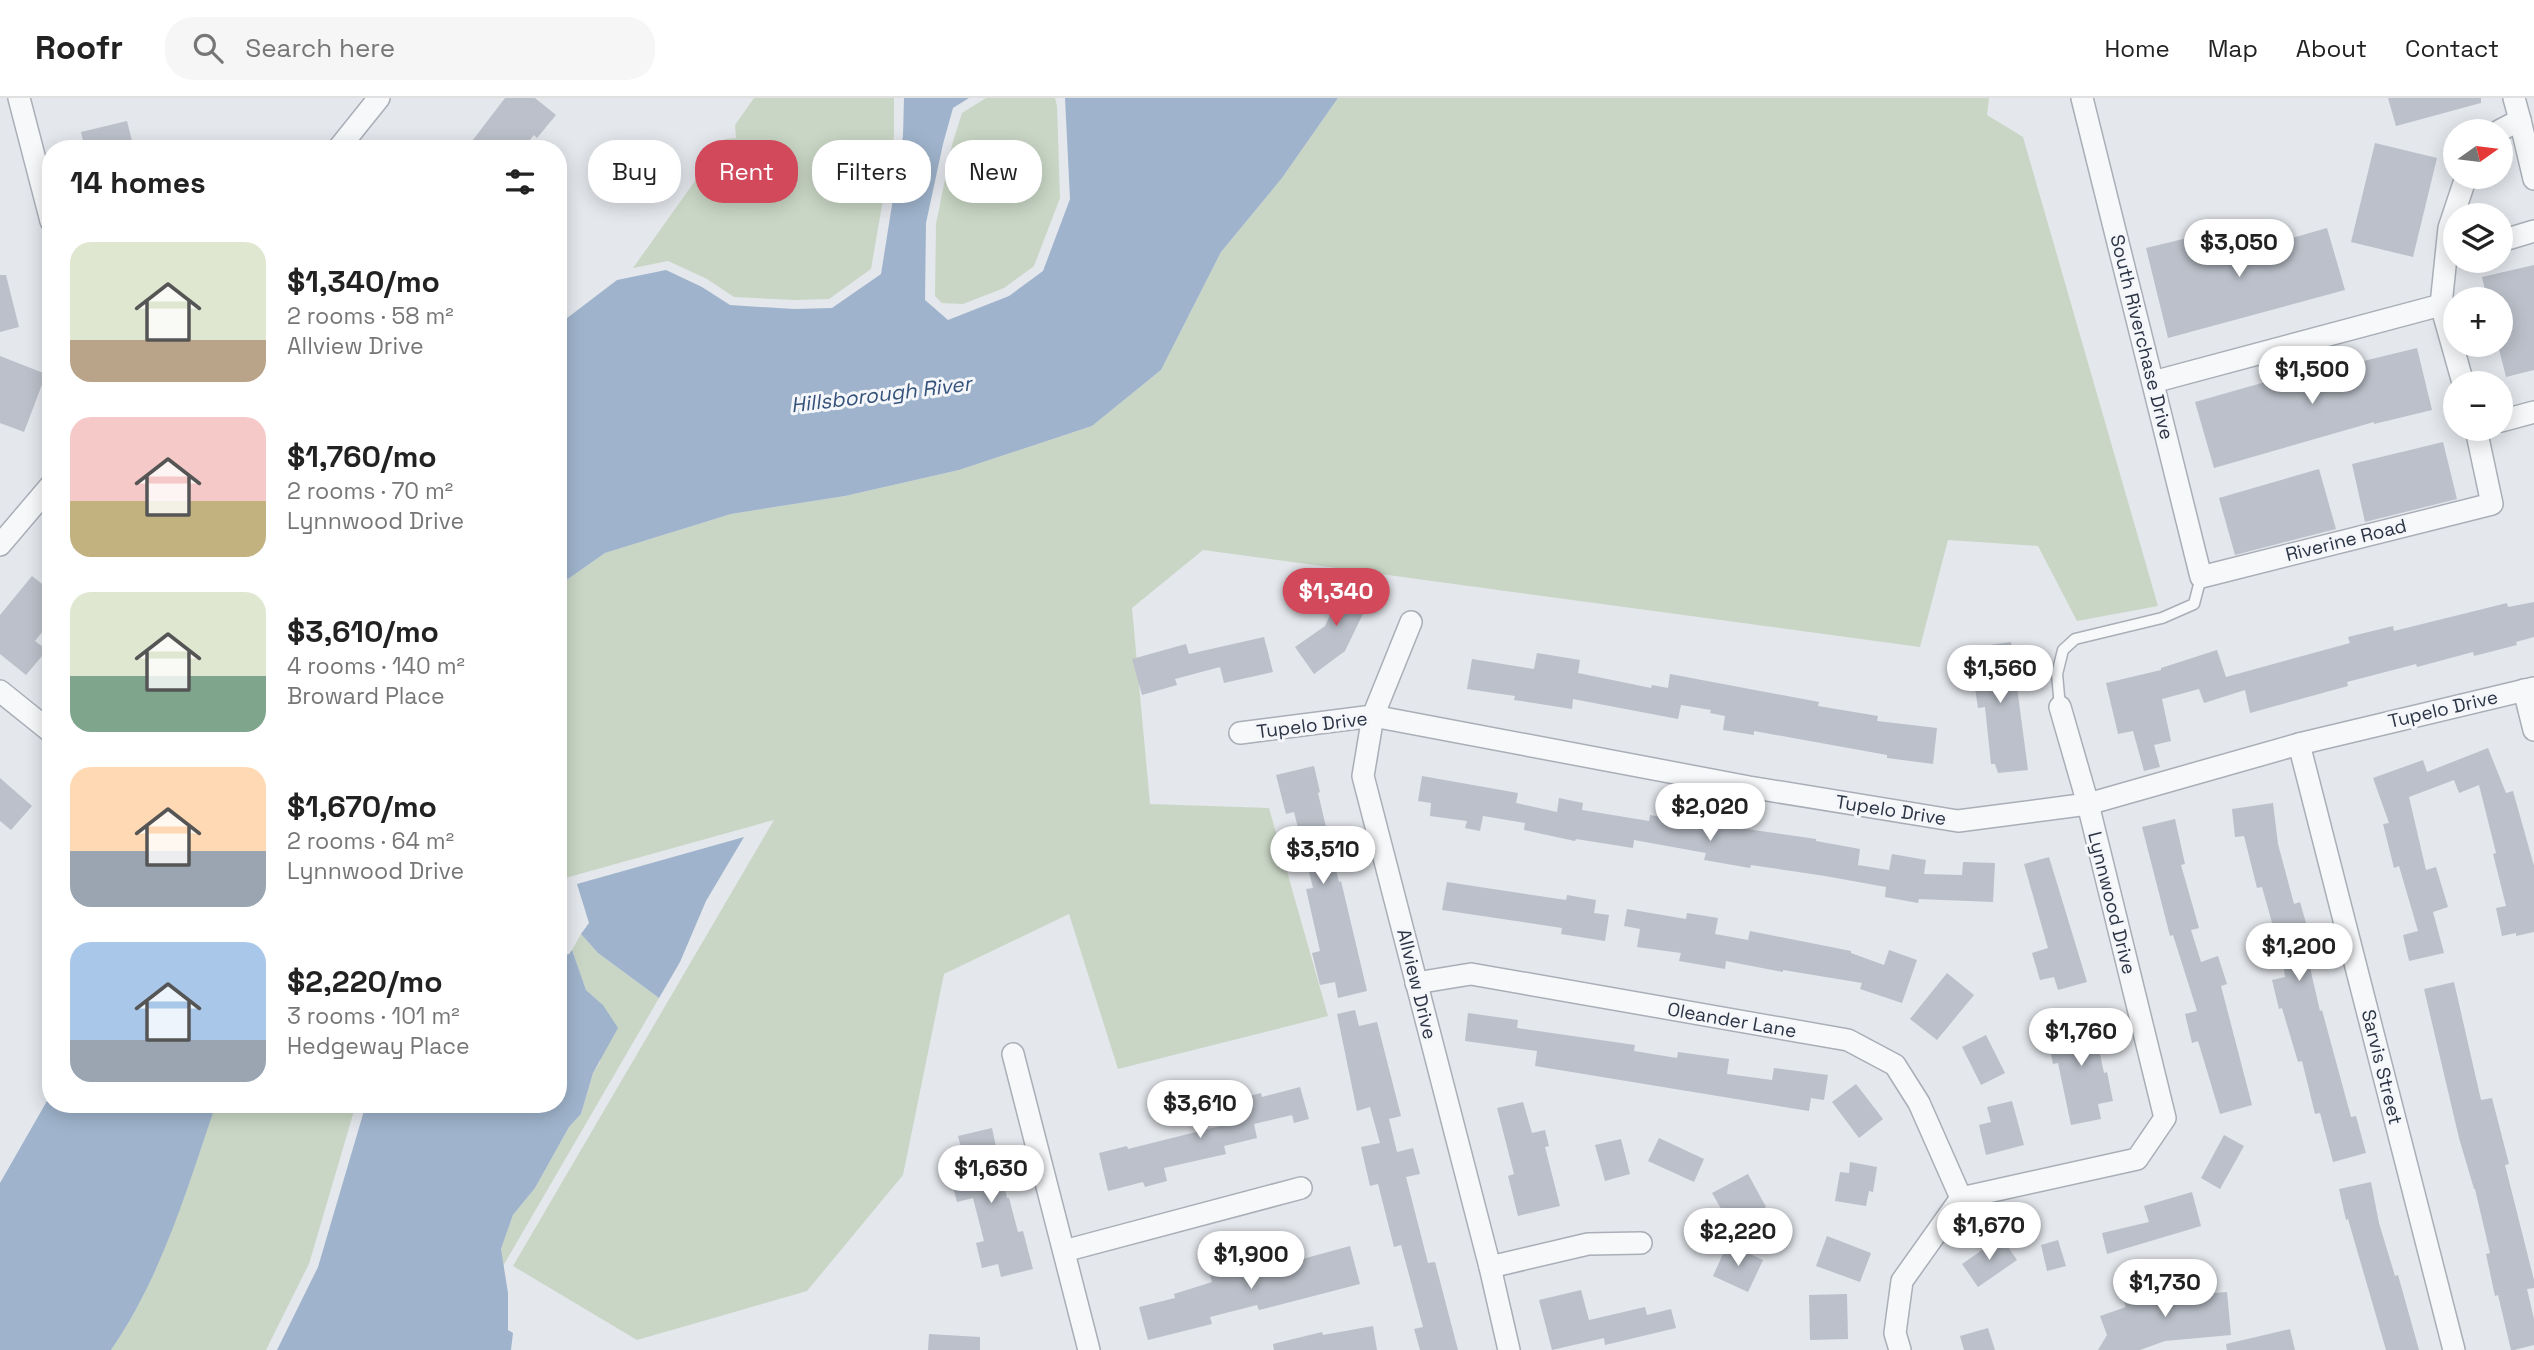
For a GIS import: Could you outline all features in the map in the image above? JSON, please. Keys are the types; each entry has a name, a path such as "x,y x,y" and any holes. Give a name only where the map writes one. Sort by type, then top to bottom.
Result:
{"street":[{"path":"19,98 42,186"},
{"path":"345,140 379,98"},
{"name":"South Riverchase Drive","path":"2082,98 2201,576"},
{"path":"2514,98 2534,179"},
{"path":"2513,124 2520,120"},
{"path":"2513,237 2534,231"},
{"path":"2448,273 2441,305 2460,371"},
{"path":"2153,382 2441,305"},
{"path":"2513,418 2534,412"},
{"name":"Riverine Road","path":"2201,576 2492,504 2479,441"},
{"path":"0,545 42,496"},
{"name":"Allview Drive","path":"1411,622 1373,716 1363,776 1509,1350"},
{"path":"2529,689 2534,730"},
{"name":"Tupelo Drive","path":"1240,733 1373,716 1749,787 1958,821 2088,804 2298,744 2529,689"},
{"path":"0,691 42,725"},
{"name":"Lynnwood Drive","path":"1961,1198 2137,1159 2165,1118 2088,804 2060,707"},
{"name":"Sarvis Street","path":"2298,744 2454,1350"},
{"name":"Oleander Lane","path":"1416,983 1471,974 1848,1040 1895,1065 1919,1103 1961,1198"},
{"path":"1013,1054 1089,1350"},
{"path":"1064,1251 1301,1188"},
{"path":"1900,1350 1895,1333 1902,1281 1961,1198"},
{"path":"1490,1267 1588,1244 1641,1243"}],"lane":[{"path":"2060,707 2057,674 2063,650 2076,639 2162,618 2194,604 2201,576"}],"green space":[{"path":"754,98 894,98 893,140 812,140 812,203 882,203 871,269 829,299 795,300 734,297 707,279 668,261 633,268 695,181 695,203 798,203 798,140 724,140 736,138 735,125"},
{"path":"986,98 1055,98 1060,198 1034,266 1004,288 963,304 942,303 935,296 936,224 945,180 945,203 1042,203 1042,140 954,140 962,113"},
{"path":"1338,98 1989,98 1987,115 2023,137 2158,606 2077,621 2038,546 1948,540 1920,647 1203,550 1132,608 1150,804 1269,808 1328,1016 1118,1069 1069,914 944,974 903,1175 807,1291 637,1340 513,1266 774,820 567,878 567,580 605,553 731,514 845,496 959,470 1092,426 1161,370 1221,252 1282,178"},
{"path":"581,934 598,953 659,998 503,1266 501,1249 513,1215 535,1188 569,1127 581,1114 593,1073 600,1062 603,1005 586,990 572,950"},
{"path":"213,1113 353,1113 309,1264 266,1350 111,1350 145,1292 183,1200"}],"water":[{"path":"904,98 969,98 953,108 931,200 931,140 902,140"},
{"name":"Hillsborough River","path":"1065,98 1338,98 1282,178 1221,252 1161,370 1092,426 959,470 845,496 731,514 605,553 567,580 567,318 617,280 666,270 702,287 730,305 794,309 832,308 881,274 892,203 930,203 926,223 925,300 948,320 1009,296 1043,271 1070,199"},
{"path":"744,837 706,901 680,962 659,998 598,953 581,934 589,923 577,884"},
{"path":"572,950 586,990 603,1005 618,1028 593,1073 581,1114 569,1127 535,1188 513,1215 501,1249 508,1293 508,1330 513,1333 511,1350 277,1350 318,1267 363,1113 567,1113 569,954"},
{"path":"42,1110 42,1113 213,1113 159,1262 129,1322 111,1350 0,1350 0,1183"}],"building":[{"path":"505,98 535,98 556,115 537,138 534,135 530,140 473,140"},
{"path":"2388,98 2481,98 2481,103 2396,126"},
{"path":"127,121 132,140 83,140 81,132"},
{"path":"2375,143 2437,158 2413,257 2351,242"},
{"path":"2327,228 2345,290 2168,338 2146,248 2208,233 2215,260"},
{"path":"2534,265 2534,370 2513,375 2513,371 2504,371 2501,357 2513,357 2513,287 2484,287 2482,277 2513,273 2513,270"},
{"path":"0,275 6,275 19,327 0,332"},
{"path":"2417,348 2432,410 2374,422 2214,468 2195,402 2300,372 2302,376"},
{"path":"0,356 42,372 42,385 24,432 0,423"},
{"path":"2443,442 2457,499 2365,522 2352,464"},
{"path":"2319,469 2336,529 2235,555 2219,498"},
{"path":"32,576 42,584 42,632 35,641 42,646 42,656 26,675 0,654 0,615"},
{"path":"1347,580 1373,593 1345,651 1314,674 1295,647 1325,626"},
{"path":"2534,602 2534,637 2516,642 2517,645 2474,656 2473,652 2417,667 2416,664 2347,682 2348,686 2250,713 2245,690 2204,703 2199,689 2162,699 2171,741 2154,745 2160,767 2144,771 2133,731 2118,734 2106,683 2161,670 2217,650 2226,677 2350,643 2348,637 2393,626 2394,631 2507,603 2508,607"},
{"path":"1264,637 1273,672 1224,683 1220,667 1175,679 1177,685 1142,695 1132,659 1186,644 1189,654"},
{"path":"2011,642 2028,770 1998,773 1995,764 1991,764 1985,707 1978,708 1969,648"},
{"path":"1537,653 1580,660 1578,673 1651,688 1652,685 1668,688 1670,674 1819,702 1818,706 1878,716 1877,721 1937,728 1933,764 1887,758 1887,755 1754,731 1754,735 1723,730 1725,716 1710,713 1711,710 1681,705 1678,719 1573,699 1572,709 1514,700 1515,696 1467,689 1472,659 1534,669"},
{"path":"2488,748 2506,793 2513,791 2534,866 2534,932 2502,936 2496,908 2506,906 2479,785 2459,793 2454,780 2409,797 2426,870 2436,867 2448,907 2433,912 2444,953 2409,961 2403,935 2418,931 2399,866 2394,868 2383,824 2389,823 2373,778 2423,760 2427,772"},
{"path":"1314,766 1320,792 1318,793 1367,991 1338,998 1335,982 1320,985 1312,953 1320,951 1306,889 1313,888 1294,812 1286,814 1276,775"},
{"path":"1422,776 1518,793 1516,803 1557,812 1559,798 1583,803 1582,810 1649,821 1650,815 1710,826 1711,824 1816,839 1860,849 1858,865 1889,870 1892,854 1926,860 1924,874 1962,875 1963,862 1995,863 1993,902 1919,899 1918,903 1885,897 1886,887 1704,860 1706,853 1634,840 1633,848 1576,839 1575,841 1524,830 1525,823 1483,816 1480,831 1465,828 1467,821 1430,816 1431,803 1418,801"},
{"path":"0,778 32,806 11,830 0,821"},
{"path":"2273,803 2278,844 2294,904 2300,902 2312,944 2305,946 2320,1011 2322,1010 2351,1117 2356,1116 2366,1153 2333,1162 2320,1113 2315,1114 2302,1061 2298,1062 2282,1008 2279,1009 2272,980 2285,977 2283,962 2262,887 2257,888 2244,836 2235,837 2232,809"},
{"path":"2175,819 2185,864 2181,865 2199,928 2191,930 2201,962 2218,956 2227,984 2221,986 2252,1105 2220,1114 2198,1041 2192,1043 2185,1014 2197,1011 2173,935 2170,936 2142,827"},
{"path":"2049,857 2087,982 2058,990 2054,977 2040,980 2032,953 2048,948 2024,864"},
{"path":"1447,882 1566,900 1567,895 1596,900 1594,913 1609,915 1605,941 1561,934 1562,928 1442,910"},
{"path":"1627,909 1686,919 1687,913 1718,918 1715,934 1748,940 1750,931 1851,951 1884,965 1889,950 1917,960 1902,1003 1860,989 1862,983 1726,961 1725,969 1679,961 1681,953 1637,947 1640,929 1624,926"},
{"path":"1947,973 1974,995 1937,1040 1910,1019"},
{"path":"2454,982 2481,1100 2492,1098 2509,1164 2505,1165 2534,1280 2534,1288 2527,1289 2534,1319 2534,1345 2514,1350 2511,1350 2498,1295 2495,1296 2486,1254 2490,1253 2475,1189 2459,1138 2424,989"},
{"path":"1355,1010 1359,1026 1377,1022 1401,1116 1389,1119 1397,1152 1413,1148 1420,1174 1406,1177 1428,1263 1435,1262 1458,1350 1420,1350 1414,1329 1423,1327 1401,1245 1394,1247 1378,1184 1370,1186 1361,1147 1380,1143 1370,1107 1357,1111 1337,1014"},
{"path":"2091,1011 2113,1101 2098,1104 2101,1119 2071,1125 2058,1063 2053,1064 2047,1035 2063,1032 2060,1018"},
{"path":"1468,1013 1518,1020 1517,1028 1635,1045 1634,1051 1677,1058 1678,1052 1729,1059 1727,1074 1772,1080 1774,1068 1828,1075 1824,1100 1811,1098 1809,1111 1535,1066 1537,1051 1465,1041"},
{"path":"1986,1035 2005,1073 1981,1085 1962,1047"},
{"path":"1856,1084 1883,1119 1859,1138 1832,1102"},
{"path":"1300,1087 1309,1119 1294,1123 1292,1115 1254,1124 1257,1138 1224,1146 1226,1154 1164,1168 1167,1181 1145,1187 1143,1182 1108,1191 1099,1153 1127,1146 1128,1149 1224,1125 1219,1103 1261,1093 1262,1097"},
{"path":"2012,1101 2024,1145 1986,1155 1979,1125 1991,1122 1987,1107"},
{"path":"1523,1102 1532,1133 1545,1130 1549,1146 1545,1147 1560,1206 1518,1216 1508,1176 1514,1174 1497,1108"},
{"path":"992,1128 1007,1198 1018,1232 1023,1231 1033,1269 1001,1277 998,1264 982,1268 976,1243 984,1241 973,1198 957,1202 950,1175 967,1170 958,1136"},
{"path":"2224,1135 2244,1146 2220,1189 2201,1178"},
{"path":"1659,1138 1704,1159 1694,1182 1648,1161"},
{"path":"1621,1139 1630,1174 1605,1181 1595,1145"},
{"path":"1850,1162 1877,1167 1873,1192 1869,1191 1866,1206 1835,1201 1840,1172 1849,1173"},
{"path":"1748,1174 1766,1207 1731,1226 1712,1193"},
{"path":"2371,1182 2379,1223 2395,1276 2398,1275 2419,1350 2386,1350 2348,1219 2346,1220 2339,1189"},
{"path":"2192,1192 2201,1226 2107,1254 2102,1233 2149,1222 2144,1206"},
{"path":"1827,1236 1871,1253 1860,1282 1816,1266"},
{"path":"2001,1237 2017,1260 1978,1287 1962,1264"},
{"path":"2058,1240 2066,1266 2047,1271 2041,1245"},
{"path":"1728,1243 1763,1260 1748,1292 1713,1276"},
{"path":"1350,1246 1360,1284 1259,1310 1257,1305 1210,1317 1212,1324 1148,1340 1139,1307 1175,1298 1174,1294 1212,1282 1210,1275 1247,1266 1246,1261 1274,1254 1277,1266"},
{"path":"2147,1283 2152,1298 2227,1292 2231,1335 2165,1341 2140,1350 2098,1350 2107,1335 2100,1316 2126,1307 2121,1293"},
{"path":"1581,1290 1589,1320 1645,1307 1647,1315 1671,1309 1676,1328 1605,1345 1604,1338 1552,1350 1539,1300"},
{"path":"1847,1294 1848,1339 1810,1340 1809,1295"},
{"path":"1373,1326 1377,1350 1274,1350 1273,1344 1322,1332 1323,1335"},
{"path":"1988,1328 1995,1350 1964,1350 1960,1336"},
{"path":"2290,1329 2295,1350 2227,1350 2226,1344"},
{"path":"929,1334 980,1337 980,1350 928,1350"}]}
